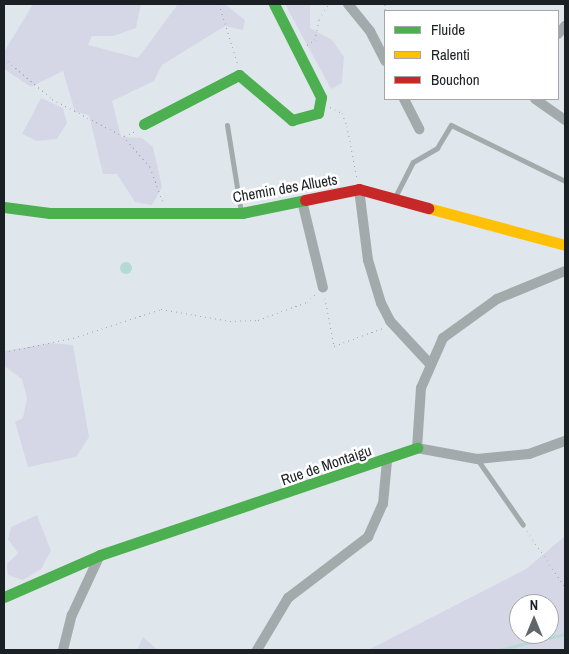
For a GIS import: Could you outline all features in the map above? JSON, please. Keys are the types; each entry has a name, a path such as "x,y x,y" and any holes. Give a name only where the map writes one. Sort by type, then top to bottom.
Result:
{"street":[{"path":"144,124 239,75 249,79 292,120 318,113 322,104 274,4"},
{"path":"348,4 370,31 384,59"},
{"path":"404,100 419,129"},
{"path":"537,100 565,120"},
{"path":"359,189 368,260 390,321 429,363"},
{"name":"Chemin des Alluets","path":"4,207 50,213 242,213 359,189 565,245"},
{"path":"302,201 323,288"},
{"path":"565,271 475,311 443,338 429,363 417,407 416,448 477,459 529,454 565,441"},
{"name":"Rue de Montaigu","path":"4,597 100,555 387,461 416,448"},
{"path":"257,650 288,598 368,537 383,504 387,461"},
{"path":"63,650 72,615 100,555"}],"lane":[{"path":"228,125 242,213"},
{"path":"394,197 413,162 437,148 451,125 565,181"},
{"path":"477,459 523,524"}],"path":[{"path":"219,4 237,54 239,75"},
{"path":"297,50 316,40 319,19 329,4"},
{"path":"4,58 52,99 123,136 150,168 169,214"},
{"path":"322,104 342,114 359,189"},
{"path":"123,136 144,124"},
{"path":"323,288 334,346 376,333 390,321"},
{"path":"4,352 73,338 161,309 230,321 258,320 307,302 323,288"},
{"path":"523,524 565,587"}],"shaded area":[{"path":"33,4 141,4 136,28 113,36 92,36 88,45 138,58 178,4 225,4 245,20 243,30 225,26 162,65 154,81 112,101 121,137 142,138 153,147 162,187 152,205 135,202 117,174 103,174 89,115 75,112 63,71 31,87 4,69 4,52"},
{"path":"285,4 310,4 310,28 332,40 344,57 342,83 331,89"},
{"path":"41,98 63,108 67,123 57,139 37,141 22,134"},
{"path":"124,262 128,262 132,268 128,274 124,274 120,270 120,266"},
{"path":"51,343 73,345 89,437 76,457 28,467 15,422 23,418 27,398 22,379 4,366 4,351"},
{"path":"37,515 51,551 41,569 23,580 8,575 7,564 18,553 8,539 11,527"},
{"path":"565,536 565,650 368,650 526,569"},
{"path":"143,637 158,650 137,650"}],"waterway":[{"path":"498,650 565,634"}],"traffic: fast":[{"path":"144,124 239,75 292,120 318,113 321,97 274,4"},
{"path":"4,207 50,213 242,213 305,200"},
{"path":"4,597 100,555 417,448"}],"traffic: slow":[{"path":"428,208 565,245"}],"traffic: jam":[{"path":"305,200 359,189 428,208"}]}
